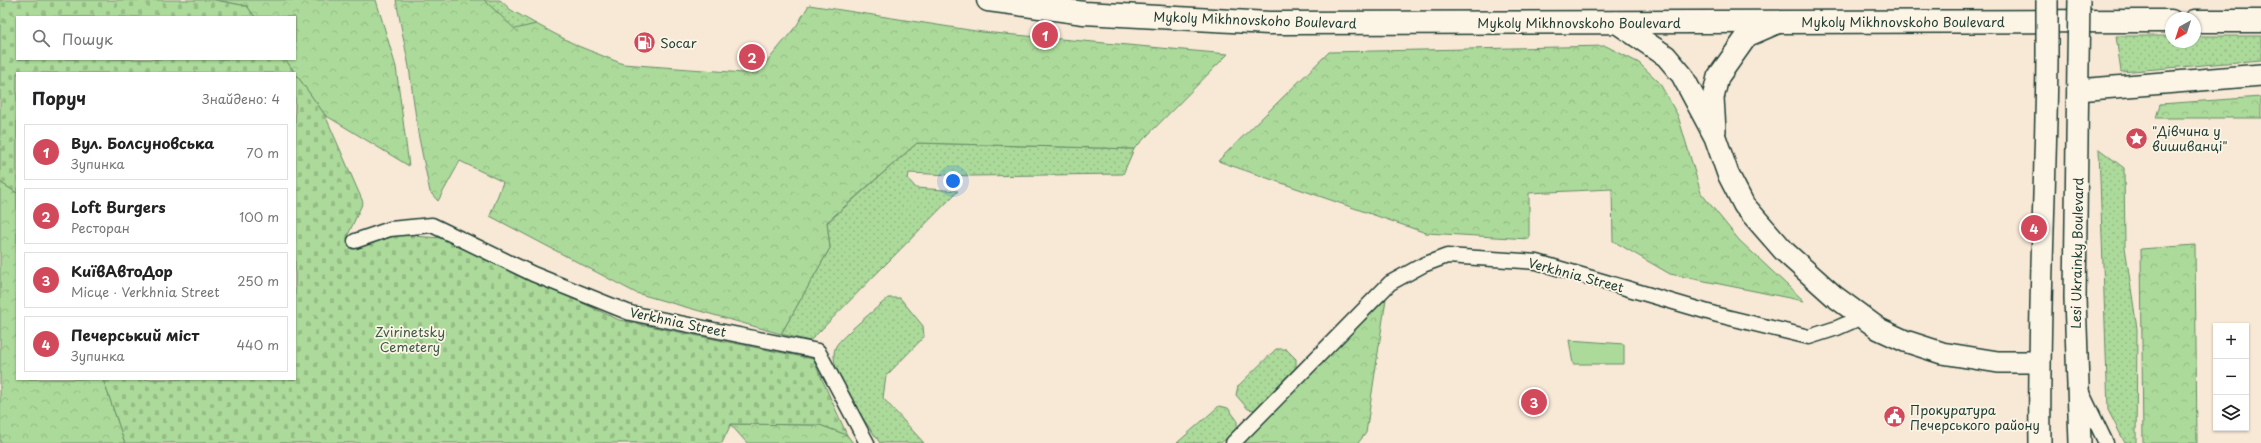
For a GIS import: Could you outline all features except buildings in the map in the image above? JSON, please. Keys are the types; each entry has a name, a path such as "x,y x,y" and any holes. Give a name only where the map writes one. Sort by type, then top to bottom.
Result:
{"highway":[{"name":"Mykoly Mikhnovskoho Boulevard","path":"988,0 1084,13 1269,23 2165,21"},
{"path":"2201,21 2261,21"}],"main road":[{"path":"2040,443 2039,362 2047,143 2047,0"},
{"name":"Lesi Ukrainky Boulevard","path":"2079,0 2079,145 2076,298 2077,383 2080,443"},
{"path":"1616,22 1666,56 1682,75 1715,138 1728,174 1741,199 1766,232 1810,275 1862,317 1879,329 1905,341 1942,353 1998,362 2039,362"},
{"path":"1715,138 1713,98 1718,78 1747,36 1779,22"},
{"path":"2078,90 2261,75"},
{"path":"2047,143 2057,136 2070,138 2079,145"}],"street":[{"name":"Verkhnia Street","path":"355,240 390,229 432,225 533,274 630,313 818,351 867,443"},
{"name":"Verkhnia Street","path":"1233,443 1390,283 1423,265 1447,256 1537,262 1718,315 1809,337 1837,328 1862,317"},
{"path":"2077,383 2106,443"}],"green space":[{"path":"0,0 215,0 247,6 254,16 16,16 16,60 286,60 294,72 16,72 16,192 0,182"},
{"path":"215,0 376,0 396,67 409,166 325,115 296,74 296,72 294,72 286,60 296,60 296,16 254,16 247,6"},
{"path":"396,0 484,0 515,29 536,24 578,46 623,64 757,74 797,25 809,5 982,32 1228,54 1134,149 917,143 827,222 830,248 781,334 636,293 490,216 503,182 460,161 438,201 430,192 418,133 409,67"},
{"path":"484,0 500,0 511,10 536,24 515,30"},
{"path":"2116,36 2165,36 2165,48 2201,48 2201,36 2261,36 2261,60 2121,72"},
{"path":"1606,46 1639,63 1659,82 1678,116 1701,193 1739,240 1804,301 1670,274 1613,241 1612,189 1529,193 1529,239 1426,233 1218,161 1329,52"},
{"name":"Zvirinetsky Cemetery","path":"296,74 325,115 363,202 348,235 351,249 398,235 442,238 619,320 813,359 847,435 820,425 731,424 722,443 125,443 103,380 296,380"},
{"path":"2261,97 2261,118 2156,118 2160,104"},
{"path":"917,143 1134,149 1123,174 972,176 909,173 908,179 916,188 958,191 810,341 781,334 830,248 827,223"},
{"path":"2099,149 2124,168 2125,247 2137,329 2136,443 2125,443 2108,410"},
{"path":"0,182 16,192 16,380 103,380 125,443 0,443"},
{"path":"2195,245 2197,443 2143,443 2141,249"},
{"path":"888,298 900,298 923,326 924,337 886,376 883,398 924,443 880,443 857,410 841,382 836,368 834,356 836,346 852,329"},
{"path":"1386,299 1366,433 1358,443 1241,443"},
{"path":"1569,340 1624,344 1624,364 1573,364"},
{"path":"1276,349 1286,349 1296,359 1296,372 1256,410 1248,409 1236,395 1238,386"},
{"path":"1219,406 1228,408 1237,420 1237,429 1221,443 1177,443"},
{"path":"730,424 820,425 847,435 853,443 747,443"}],"place":[{"name":"Вул. Болсуновська","path":"1045,35"},
{"name":"Socar","path":"644,43"},
{"name":"Loft Burgers","path":"752,57"},
{"name":"\"Дівчина у вишиванці\"","path":"2136,138"},
{"name":"Печерський міст","path":"2034,228"},
{"name":"КиївАвтоДор","path":"1534,402"},
{"name":"Прокуратура Печерського району","path":"1894,417"}]}
